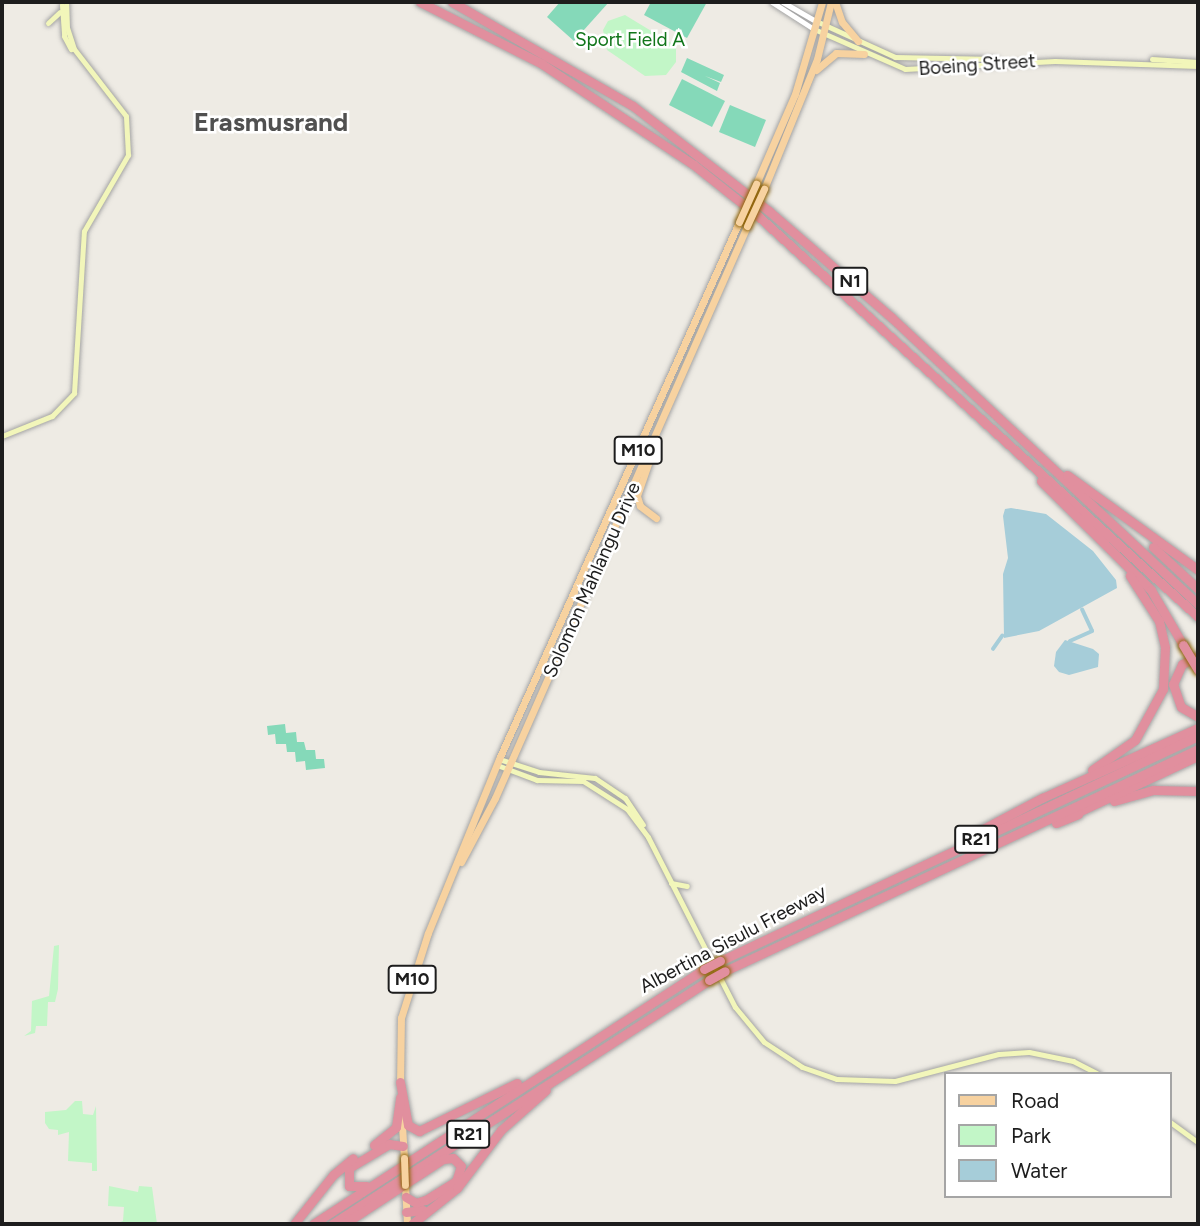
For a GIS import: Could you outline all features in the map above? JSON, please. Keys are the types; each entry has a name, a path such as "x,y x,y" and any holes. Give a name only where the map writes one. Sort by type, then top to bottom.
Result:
{"highway":[{"name":"N1","path":"420,2 542,64 694,165 758,216 1198,617"},
{"name":"N1","path":"452,2 633,106 700,156 891,317 1198,604"},
{"path":"956,396 1151,590 1198,670"},
{"path":"1022,440 1112,510 1198,570"},
{"path":"1112,510 1198,590"},
{"path":"852,896 1042,798 1100,766 1135,740 1163,688 1165,647 1159,621 1144,593 1099,540"},
{"path":"1198,656 1182,664 1173,684 1181,707 1198,717"},
{"path":"1042,798 1198,728"},
{"name":"Albertina Sisulu Freeway","path":"313,1224 600,1033 704,969 852,896 1198,736"},
{"name":"Albertina Sisulu Freeway","path":"332,1224 605,1044 709,980 1198,749"},
{"path":"855,909 1056,823 1198,757"},
{"path":"1056,823 1138,793 1198,791"},
{"path":"400,1082 408,1125 423,1130 513,1086 600,1033"},
{"path":"409,1224 462,1184 523,1108 605,1044"},
{"path":"294,1224 337,1170 387,1138 396,1127 400,1097"},
{"path":"403,1144 388,1144 351,1166 347,1184 357,1189 368,1185 494,1105"},
{"path":"387,1138 403,1144"},
{"path":"344,1224 443,1159 455,1159 461,1166 456,1181 423,1202 406,1197"},
{"path":"406,1212 437,1203"}],"main road":[{"path":"48,23 59,17 63,2"},
{"path":"2,436 52,416 74,393 84,231 128,155 129,125 117,103 74,49 66,27 63,2"},
{"name":"Solomon Mahlangu Drive","path":"450,881 511,763 674,394 743,224 756,184 795,94 822,2"},
{"path":"833,2 842,22 858,41"},
{"name":"Solomon Mahlangu Drive","path":"409,1224 406,1212 400,1097 404,1004 498,762 743,224 764,189 802,102 833,2"},
{"name":"Boeing Street","path":"815,25 884,54 911,60 1198,64"},
{"name":"Boeing Street","path":"826,30 864,54 905,69 930,71 1004,61 1198,64"},
{"path":"802,102 817,68 828,57 840,52 864,54"},
{"path":"656,518 640,506 637,496 674,394"},
{"path":"498,762 511,763 538,772 584,774 607,784 632,805 735,1007 783,1057 820,1074 860,1082 895,1081 984,1058 1044,1053 1093,1072"},
{"path":"498,762 507,771 537,780 564,779 592,785 627,809 648,837"},
{"path":"671,883 687,887"},
{"path":"1172,1123 1198,1142"}],"street":[{"name":"Boeing Street","path":"772,2 815,25"},
{"name":"Boeing Street","path":"783,2 815,25"}],"green space":[{"path":"560,2 609,2 574,41 547,17"},
{"path":"651,2 707,2 687,38 644,15"},
{"name":"Sport Field A","path":"625,15 676,46 676,62 666,75 645,76 607,50 603,30 608,21"},
{"path":"687,58 724,75 721,82 705,76 720,83 717,91 681,72"},
{"path":"682,79 725,101 712,127 669,105"},
{"path":"730,105 766,120 755,147 719,132"},
{"path":"285,724 286,733 296,732 297,742 304,742 306,750 315,750 316,759 324,759 325,768 306,770 305,761 296,762 295,752 287,752 286,744 276,744 275,734 268,735 267,726"},
{"path":"59,945 58,989 55,1002 48,1002 47,1026 36,1026 35,1033 24,1036 31,1031 32,1001 49,996 54,946"},
{"path":"75,1101 82,1101 83,1114 93,1115 96,1106 97,1171 92,1171 92,1163 68,1161 69,1132 58,1135 58,1130 49,1129 45,1123 45,1112 66,1110"},
{"path":"109,1186 138,1192 139,1186 152,1187 157,1224 115,1224 123,1221 124,1207 108,1206"}],"water":[{"path":"1005,509 1046,514 1093,551 1116,580 1117,588 1039,631 1004,638 1003,574 1008,558 1003,516"},
{"path":"1065,640 1093,649 1099,654 1098,667 1069,675 1059,672 1054,666 1056,652"}],"waterway":[{"path":"1070,641 1092,631 1082,610"},
{"path":"993,649 1002,636"}],"district":[{"name":"Erasmusrand","path":"271,123"}]}
